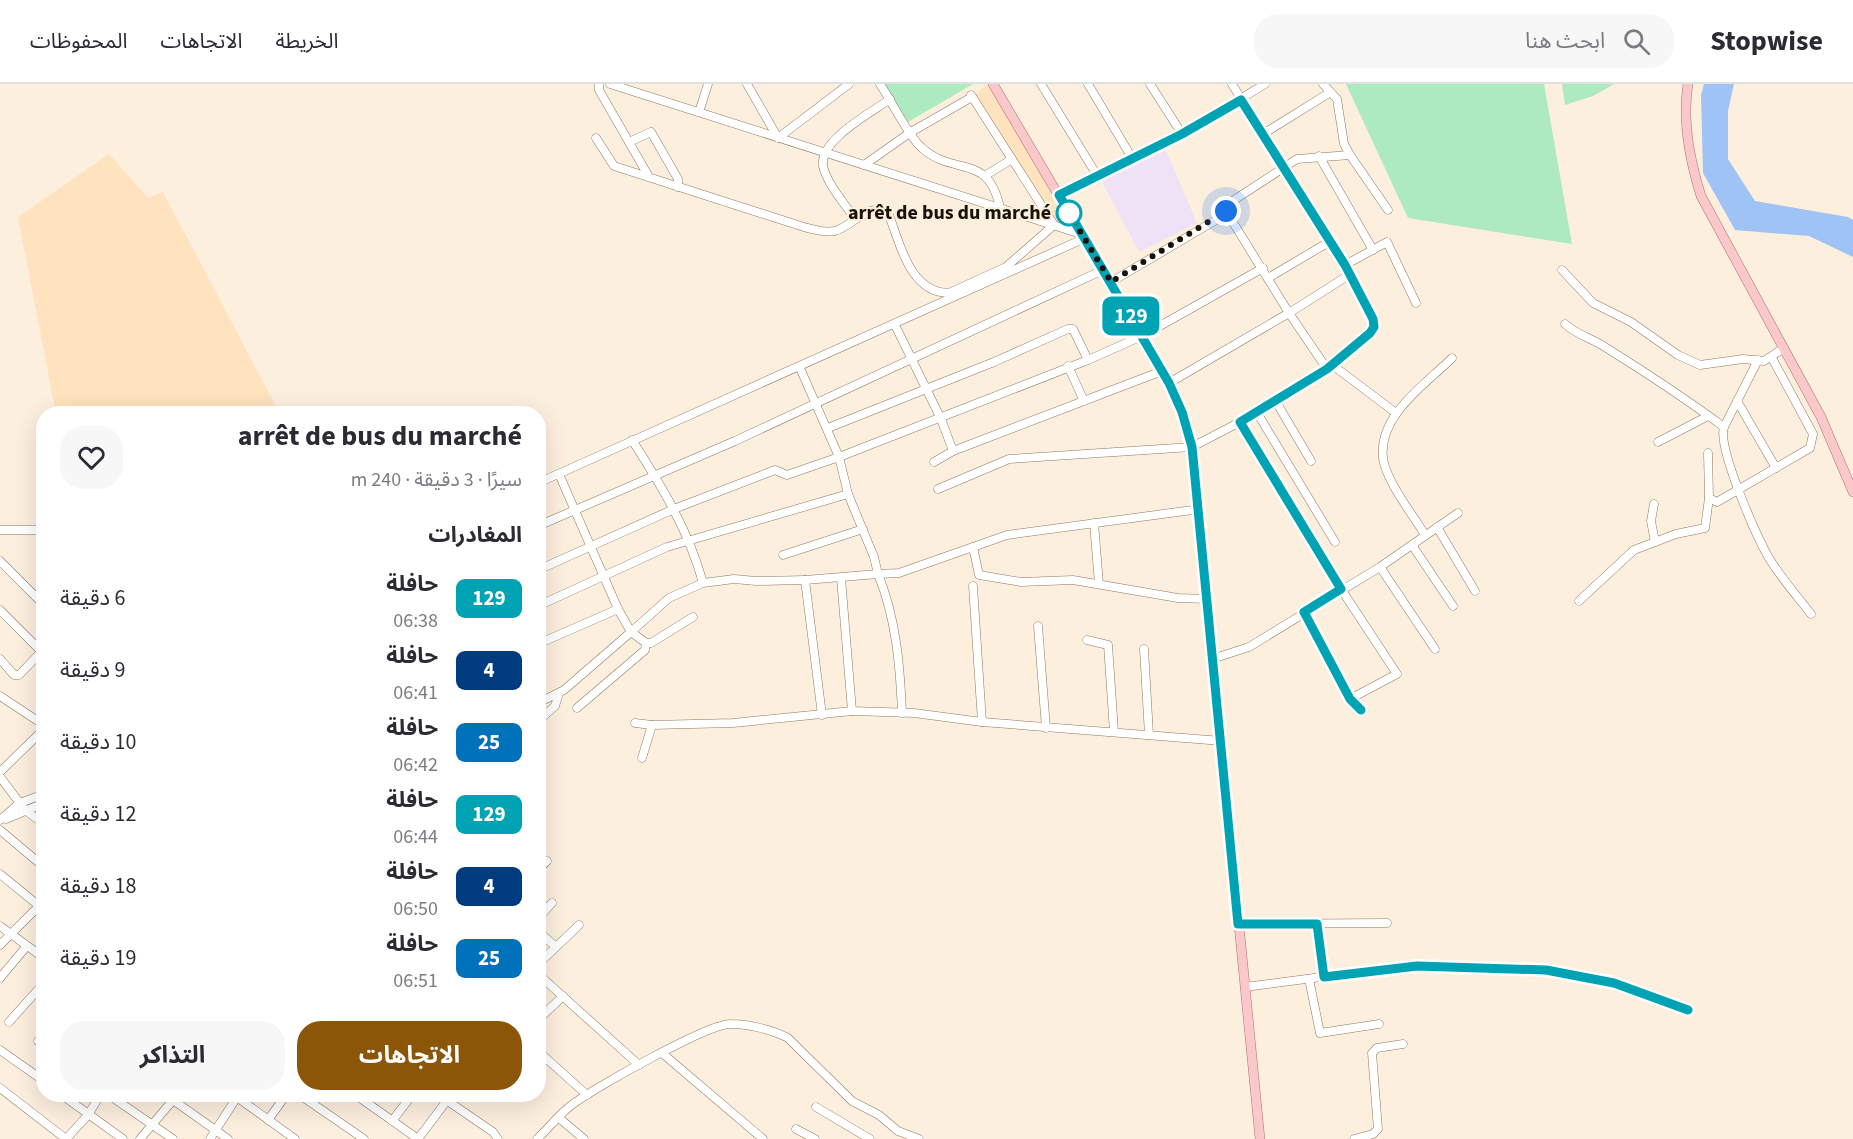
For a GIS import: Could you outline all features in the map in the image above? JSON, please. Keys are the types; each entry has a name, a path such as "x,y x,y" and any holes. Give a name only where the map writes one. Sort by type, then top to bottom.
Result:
{"main road":[{"path":"993,84 1169,383 1182,412 1192,447 1200,509 1212,659 1260,1139"},
{"path":"1688,84 1686,114 1691,166 1701,196 1829,433 1853,492"}],"street":[{"path":"599,84 599,90 649,177"},
{"path":"610,84 629,87 778,138 1054,225 1082,236"},
{"path":"699,112 708,84"},
{"path":"747,84 778,138"},
{"path":"778,138 849,84"},
{"path":"880,84 918,145 938,159 986,175 995,189 1000,208"},
{"path":"1041,84 1098,177"},
{"path":"1088,84 1132,158"},
{"path":"1150,84 1182,134"},
{"path":"938,489 1009,459 1192,447 1240,422 1327,369 1370,333 1374,327 1373,319 1345,265 1232,84"},
{"path":"1059,195 1182,134 1265,84"},
{"path":"1323,84 1337,99 1344,144 1388,210"},
{"path":"1263,134 1329,93"},
{"path":"864,165 911,132 971,96 1054,225"},
{"path":"855,219 827,176 824,153 834,140 890,99"},
{"path":"629,142 651,132 678,179 678,187"},
{"path":"596,138 614,166 807,228 836,230 872,210 885,212 889,215 915,278 943,293 999,272 1054,225"},
{"path":"1111,282 1226,211 1231,202 1297,159 1350,155"},
{"path":"1319,156 1373,250"},
{"path":"986,175 1012,159"},
{"path":"1226,211 1263,268 1289,314 1327,369"},
{"path":"546,480 895,325 1082,236"},
{"path":"1268,278 1329,242"},
{"path":"1345,265 1387,242 1416,303"},
{"path":"546,566 674,509 776,470 787,475 839,457 1088,360 1142,336 1263,268"},
{"path":"546,523 735,441 1103,270"},
{"path":"1562,270 1593,303 1631,322 1687,360 1708,365 1743,359 1758,360 1772,358 1784,348"},
{"path":"1169,383 1289,314 1349,275"},
{"path":"1565,324 1586,340 1602,345 1724,427"},
{"path":"895,325 941,419 952,451"},
{"path":"828,428 994,362 1068,329 1073,329 1088,360"},
{"path":"1425,536 1394,484 1383,458 1386,435 1396,413 1452,358"},
{"path":"1709,498 1717,502 1806,451 1814,441 1813,435 1772,358"},
{"path":"1758,360 1724,427 1722,438 1762,546 1811,614"},
{"path":"1068,366 1084,401"},
{"path":"1327,369 1335,367 1345,373 1396,413"},
{"path":"800,368 817,402 839,457 848,494 863,529 888,604 900,660 902,713"},
{"path":"934,462 952,451 1162,371"},
{"path":"1275,400 1311,461"},
{"path":"1737,402 1776,468"},
{"path":"1256,411 1335,542"},
{"path":"1658,441 1708,416"},
{"path":"1240,422 1341,589 1397,674 1350,699"},
{"path":"633,440 674,509 695,557 703,583"},
{"path":"1579,601 1634,550 1705,528 1709,498 1708,453"},
{"path":"560,474 603,576 631,632 651,643 693,617"},
{"path":"546,602 687,540 848,494"},
{"path":"1654,504 1651,521 1655,542"},
{"path":"546,699 559,693 669,598 703,583 734,579 756,581 841,578 899,573 1007,535 1200,509"},
{"path":"1212,659 1249,647 1380,567 1458,513"},
{"path":"1094,523 1099,584"},
{"path":"1437,527 1474,591"},
{"path":"783,555 863,529"},
{"path":"0,530 36,530"},
{"path":"1412,545 1453,606"},
{"path":"974,547 979,575 1021,582 1073,580 1179,598 1207,599"},
{"path":"0,561 36,597"},
{"path":"1380,567 1435,649"},
{"path":"841,578 852,711"},
{"path":"805,579 822,715"},
{"path":"972,586 982,722"},
{"path":"546,641 618,609"},
{"path":"0,610 36,644"},
{"path":"1304,612 1350,699 1361,710"},
{"path":"1038,626 1046,728"},
{"path":"1087,640 1108,645 1114,732"},
{"path":"577,708 645,650 646,642"},
{"path":"1144,649 1149,735"},
{"path":"0,659 14,675 18,675 36,656"},
{"path":"546,714 555,706 559,693"},
{"path":"0,696 36,721"},
{"path":"635,723 652,725 733,723 852,711 902,713 1046,728 1222,741"},
{"path":"642,758 652,725"},
{"path":"36,736 0,774 23,806 36,817"},
{"path":"0,821 36,799"},
{"path":"23,806 36,804"},
{"path":"0,830 36,860"},
{"path":"0,874 36,901"},
{"path":"546,909 552,903"},
{"path":"0,945 36,911"},
{"path":"1238,924 1387,924"},
{"path":"1317,924 1324,977"},
{"path":"546,956 579,925"},
{"path":"0,926 36,953"},
{"path":"546,939 556,947"},
{"path":"0,978 26,947"},
{"path":"1245,987 1417,966 1546,970 1614,983 1688,1010"},
{"path":"1309,979 1320,1034 1380,1024"},
{"path":"546,981 639,1065"},
{"path":"9,1023 36,992"},
{"path":"546,1012 563,996"},
{"path":"537,1139 571,1104 662,1053 719,1025 731,1023 777,1032 788,1038 852,1101 879,1115 898,1131 919,1139"},
{"path":"1354,1139 1373,1134 1378,1129 1372,1053 1377,1048 1403,1044"},
{"path":"0,1050 36,1075"},
{"path":"662,1053 763,1139"},
{"path":"546,1058 587,1095"},
{"path":"0,1088 66,1139 88,1115 96,1102"},
{"path":"71,1102 123,1139"},
{"path":"119,1102 173,1139"},
{"path":"140,1139 171,1102"},
{"path":"180,1102 228,1139"},
{"path":"210,1139 232,1102"},
{"path":"243,1102 295,1139"},
{"path":"268,1120 281,1102"},
{"path":"310,1102 364,1139"},
{"path":"371,1102 418,1139 446,1102"},
{"path":"392,1121 407,1102"},
{"path":"454,1102 493,1132 498,1139"},
{"path":"816,1107 870,1139"},
{"path":"559,1118 584,1139"},
{"path":"796,1129 814,1139"}],"shaded area":[{"path":"988,84 1076,232 1054,225 972,97"},
{"path":"1164,146 1197,223 1139,252 1100,178"},
{"path":"109,154 148,198 163,192 276,406 54,406 18,217"}],"green space":[{"path":"885,84 973,84 908,122"},
{"path":"1346,84 1544,84 1572,244 1408,218"},
{"path":"1562,84 1614,84 1593,96 1565,105"}],"water":[{"path":"1704,84 1734,84 1728,111 1728,159 1755,201 1848,217 1853,220 1853,257 1809,236 1735,230 1703,173 1701,95"}],"bus line":[{"name":"129","path":"1361,710 1350,699 1304,612 1341,589 1240,422 1327,369 1370,333 1374,327 1373,319 1345,265 1241,100 1182,134 1059,195 1169,383 1182,412 1192,447 1200,509 1238,924 1317,924 1324,977 1417,966 1546,970 1614,983 1688,1010"}],"place":[{"name":"arrêt de bus du marché","path":"1069,213"}],"route":[{"path":"1069,213 1111,282 1221,217 1226,211"}]}
